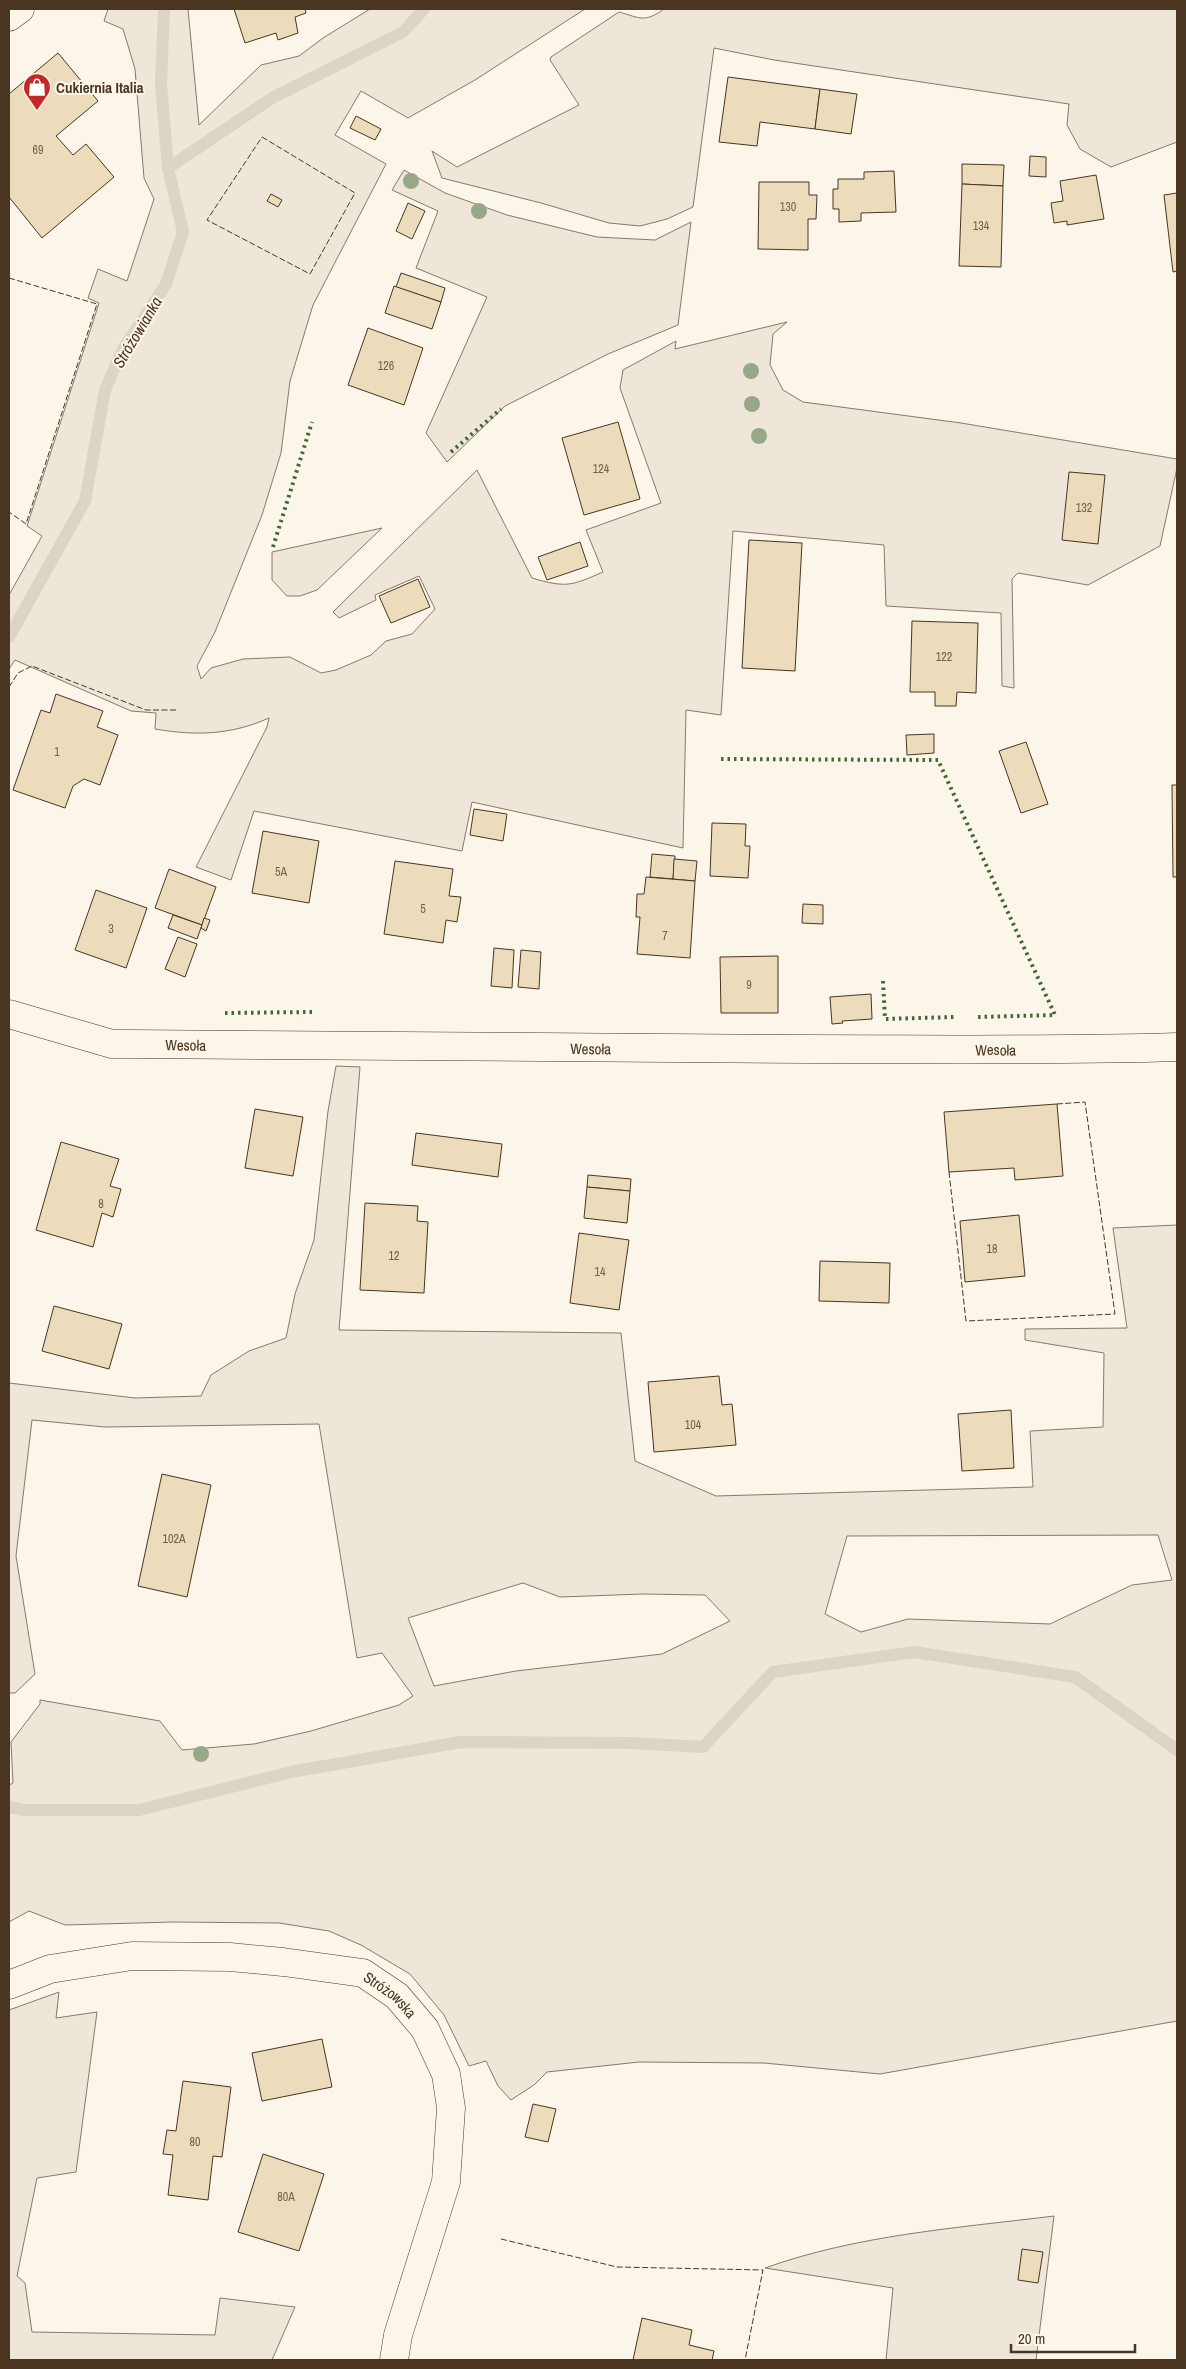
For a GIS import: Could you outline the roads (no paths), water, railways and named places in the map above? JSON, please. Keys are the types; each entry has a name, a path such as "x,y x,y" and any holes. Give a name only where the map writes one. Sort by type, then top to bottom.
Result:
{"street":[{"path":"9,17 20,9"},
{"name":"Wesoła","path":"9,1014 112,1044 994,1050 1107,1050 1177,1047"},
{"name":"Stróżowska","path":"9,1985 50,1969 132,1956 230,1957 363,1973 396,1996 425,2029 446,2074 451,2108 446,2182 398,2335 394,2360"}],"waterway":[{"name":"Stróżowianka","path":"9,637 85,501 105,390 123,349 166,284 183,232 168,168 161,84 164,9"},
{"path":"168,168 272,98 403,32 424,9"},
{"path":"9,1807 24,1810 139,1810 291,1772 461,1742 633,1743 703,1747 773,1672 914,1652 1075,1677 1177,1750"}],"place":[{"name":"Cukiernia Italia","path":"37,111"}]}
